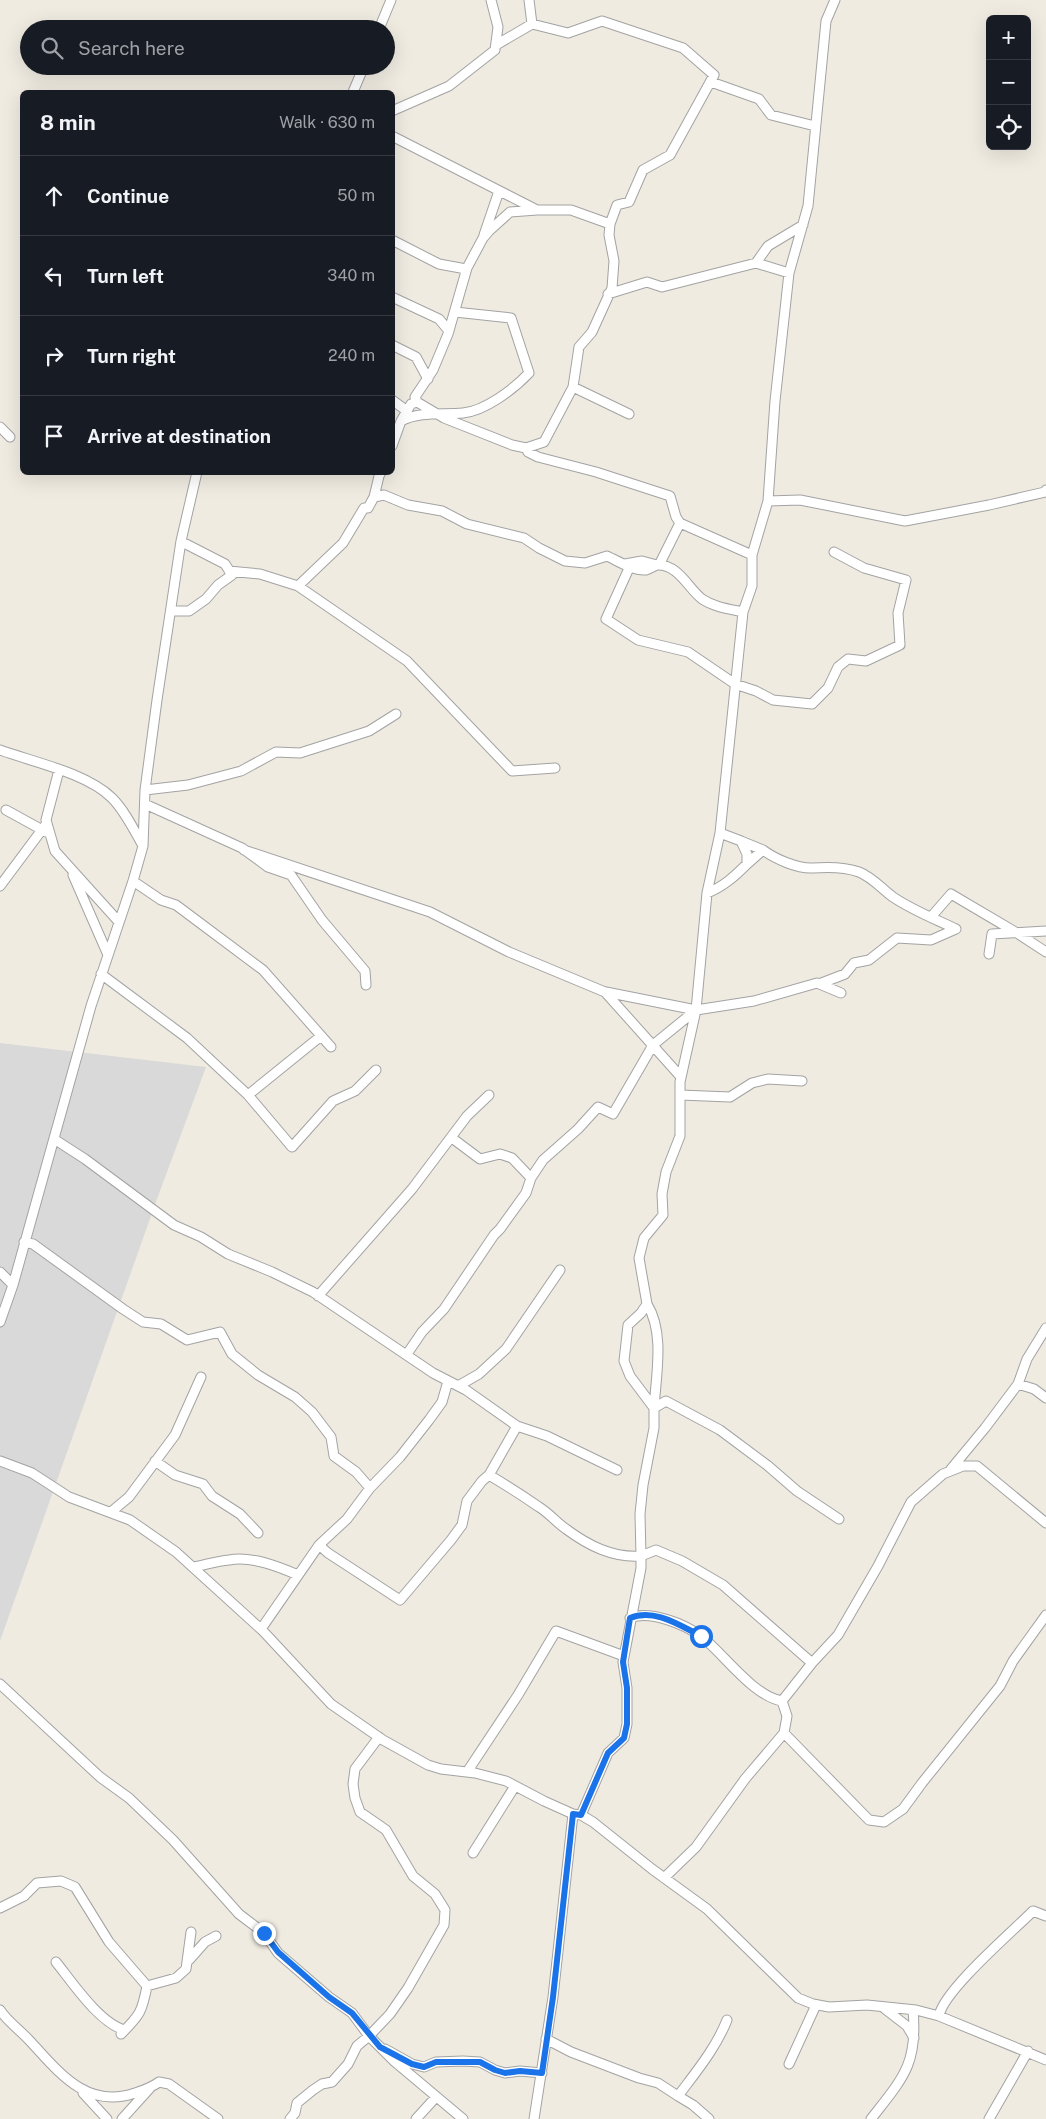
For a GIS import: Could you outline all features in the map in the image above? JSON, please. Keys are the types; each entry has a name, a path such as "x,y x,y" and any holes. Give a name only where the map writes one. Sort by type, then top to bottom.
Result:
{"street":[{"path":"383,20 391,0"},
{"path":"395,110 449,86 495,50 498,27 491,0"},
{"path":"529,0 532,24"},
{"path":"534,2119 577,1814 608,1753 624,1738 627,1724 627,1688 624,1656 641,1568 640,1514 643,1485 654,1428 658,1335 654,1316 646,1304 639,1258 644,1238 663,1215 662,1194 666,1172 680,1136 681,1078 696,1010 707,893 720,833 743,612 752,586 752,556 768,501 775,401 790,273 808,206 814,126 826,21 835,0"},
{"path":"395,438 401,421 411,404 417,402 437,414 512,445 526,448 544,442 573,388 579,347 592,332 613,278 614,261 609,235 610,224 617,206 630,202 643,170 670,155 714,75 683,48 602,21 568,33 532,24 496,45"},
{"path":"354,90 360,75"},
{"path":"711,82 759,99 771,115 814,126"},
{"path":"395,138 537,210"},
{"path":"417,402 416,397 428,378 449,331 466,269 483,238 499,192"},
{"path":"483,238 510,212 571,210 610,224"},
{"path":"756,263 768,246 803,225"},
{"path":"395,242 440,264 466,269"},
{"path":"608,294 647,282 662,286 756,263 790,273"},
{"path":"395,299 439,319 449,331"},
{"path":"401,421 410,416 466,413 513,389 529,373 511,318 455,312"},
{"path":"395,346 416,357 428,378"},
{"path":"573,388 629,414"},
{"path":"395,402 407,411"},
{"path":"0,427 10,438"},
{"path":"526,448 528,452 538,456 596,472 670,496 676,517 680,523 752,556"},
{"path":"0,1322 13,1284 91,1006 143,846 145,790 180,541 195,475"},
{"path":"298,586 343,543 364,508 368,508 374,497 380,475"},
{"path":"768,501 800,500 904,521 989,505 1045,492 1046,490"},
{"path":"374,497 384,496 408,505 442,511 466,524 524,538 565,561 585,563 607,556 627,565 642,561 658,565 662,564 685,579 702,599 714,605 743,612"},
{"path":"658,565 680,523"},
{"path":"176,611 189,611 206,599 218,585 232,575 225,564 186,544"},
{"path":"627,565 606,619 638,640 688,652 735,684 756,691 773,700 812,704 828,688 838,667 848,659 866,662 900,645 898,613 906,580 864,568 834,552"},
{"path":"230,571 260,574 298,586 407,661 512,771 556,768"},
{"path":"145,790 188,785 242,771 276,752 300,752 369,731 396,714"},
{"path":"0,750 59,770 90,782 104,790 124,813 143,846"},
{"path":"59,770 46,820 47,829 55,851 119,922"},
{"path":"145,804 244,850 430,912 509,952 605,992 696,1010 754,1001 819,984 845,974 854,963 869,960 897,938 931,940 956,929 894,897 858,872 822,866 812,868 789,864 773,858 763,850 720,833"},
{"path":"6,810 47,829"},
{"path":"0,886 47,829"},
{"path":"741,842 747,854 748,864"},
{"path":"244,850 268,867 291,875 322,920 364,971 366,985"},
{"path":"707,893 718,889 720,885 732,879 763,850"},
{"path":"70,867 108,955"},
{"path":"133,881 161,900 176,905 263,970 331,1047"},
{"path":"932,917 952,894 1017,932 1046,952"},
{"path":"989,954 992,934 1046,931"},
{"path":"102,974 187,1038 248,1095 292,1146 333,1101 355,1091 376,1070"},
{"path":"819,984 841,993"},
{"path":"605,992 681,1078"},
{"path":"407,1354 422,1332 444,1309 494,1234 500,1229 526,1194 531,1178 543,1160 578,1129 598,1107 613,1114 653,1045 696,1010"},
{"path":"248,1095 321,1036"},
{"path":"680,1096 730,1097 752,1083 768,1078 802,1081"},
{"path":"318,1296 412,1189 467,1116 489,1094"},
{"path":"452,1138 480,1159 500,1154 512,1158 531,1178"},
{"path":"54,1139 86,1159 174,1225 201,1237 228,1254 272,1272 318,1296 407,1354 434,1374 458,1386 517,1426 547,1436 617,1470"},
{"path":"24,1242 34,1244 143,1322 161,1324 188,1340 220,1332 232,1354 258,1375 295,1397 312,1412 331,1437 334,1456 356,1472 370,1488"},
{"path":"458,1386 479,1374 506,1349 560,1270"},
{"path":"0,1272 13,1284"},
{"path":"646,1304 642,1313 628,1325 624,1360 630,1376 654,1408"},
{"path":"782,1701 812,1663 838,1635 878,1566 911,1502 957,1463 1018,1384 1027,1358 1046,1328"},
{"path":"111,1512 129,1497 175,1435 201,1377"},
{"path":"261,1629 319,1545 347,1519 370,1488 400,1457 433,1414 442,1402 448,1381"},
{"path":"1018,1384 1034,1390 1046,1398"},
{"path":"654,1408 666,1401 720,1430 767,1465 797,1491 840,1520"},
{"path":"319,1545 334,1557 400,1600 462,1525 467,1501 482,1481 490,1475 517,1426"},
{"path":"0,1461 32,1473 69,1497 130,1520 176,1552 261,1629 331,1704 379,1737 428,1765 506,1781 577,1814 607,1832 664,1878 707,1909 792,1994 806,2002 829,2007 867,2005 913,2010 939,2016 1046,2060"},
{"path":"155,1461 175,1475 202,1484 212,1496 240,1514 258,1533"},
{"path":"947,1472 963,1466 977,1466 1046,1523"},
{"path":"490,1475 541,1508 566,1530 612,1554 625,1557 641,1556 656,1550 682,1561 722,1585 812,1663"},
{"path":"194,1567 230,1559 271,1564 298,1575"},
{"path":"630,1618 639,1614 660,1617 701,1636 749,1681 773,1699 782,1701"},
{"path":"784,1733 869,1820 884,1822 903,1809 1000,1686 1012,1660 1046,1615"},
{"path":"467,1772 518,1695 556,1631 624,1656"},
{"path":"0,1684 100,1777 129,1798 173,1840 239,1914 264,1933 278,1952 329,1997 352,2013 380,2047 463,2119"},
{"path":"664,1878 696,1847 745,1779 784,1733 787,1716 782,1701"},
{"path":"290,2119 295,2113 297,2103 322,2084 332,2082 348,2064 357,2046 390,2014 408,1988 444,1926 445,1910 435,1894 413,1876 386,1830 360,1812 355,1798 353,1784 355,1769 379,1737"},
{"path":"473,1853 515,1786"},
{"path":"0,1908 24,1896 37,1883 61,1881 75,1887 108,1942 147,1986"},
{"path":"939,2016 940,2009 952,1992 1033,1911 1046,1916"},
{"path":"147,1986 176,1978 186,1969 189,1960 191,1932"},
{"path":"189,1960 205,1942 216,1936"},
{"path":"56,1962 82,1996 115,2028 123,2032 141,2012 147,1986"},
{"path":"789,2064 816,2005"},
{"path":"884,2008 907,2026 914,2038"},
{"path":"0,2010 44,2058 81,2091 107,2119"},
{"path":"872,2119 905,2073 914,2048 913,2010"},
{"path":"678,2096 723,2032 727,2020"},
{"path":"546,2039 571,2052 639,2078 658,2083 693,2105 709,2119"},
{"path":"380,2047 412,2064 424,2067 436,2062 463,2061 480,2062 505,2073 520,2071 542,2073"},
{"path":"989,2119 1028,2051"},
{"path":"122,2119 150,2088 159,2082 169,2084 218,2119"},
{"path":"81,2091 100,2097 120,2097 150,2088"},
{"path":"416,2119 436,2097"}],"shaded area":[{"path":"0,1043 206,1067 157,1199 0,1641"}],"route":[{"path":"264,1933 278,1952 329,1997 352,2013 380,2047 412,2064 424,2067 436,2062 480,2062 505,2073 520,2071 542,2073 553,1997 573,1814 581,1815 608,1753 624,1738 627,1724 627,1688 623,1662 630,1618 639,1614 660,1617 701,1636"}]}
